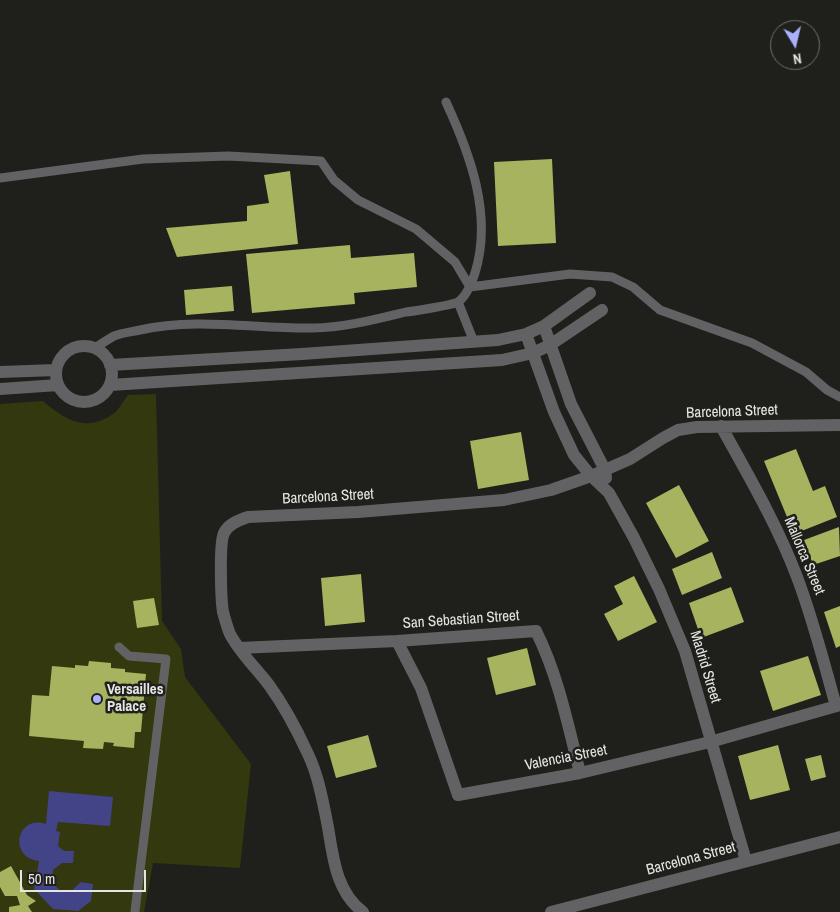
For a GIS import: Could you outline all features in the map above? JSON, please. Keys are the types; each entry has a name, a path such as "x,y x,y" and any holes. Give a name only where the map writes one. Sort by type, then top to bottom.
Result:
{"street":[{"path":"110,365 498,340 526,334 544,326 590,293"},
{"path":"110,385 502,360 532,353 550,345 602,310"},
{"name":"Madrid Street","path":"544,326 571,404 605,470 609,492 659,590 685,651 746,862"},
{"name":"Madrid Street","path":"526,334 554,412 574,455 591,476 609,492"},
{"path":"82,346 95,348 104,355 110,365 112,372 110,385 104,394 95,400 84,402 73,400 64,394 58,385 56,370 61,358 70,350 82,346"},
{"path":"0,372 56,370"},
{"path":"0,389 58,385"},
{"name":"Barcelona Street","path":"363,912 354,905 342,885 336,868 320,788 310,757 292,720 270,686 230,633 223,611 220,543 224,532 234,522 248,517 358,512 504,500 551,490 591,476 630,459 678,430 721,426 840,425"},
{"name":"Mallorca Street","path":"721,426 754,485 797,576 838,705"},
{"name":"San Sebastian Street","path":"240,648 397,641 536,631 544,646 562,701 580,773"},
{"name":"Valencia Street","path":"397,641 421,688 458,795 580,773 710,742 838,705"},
{"name":"Barcelona Street","path":"551,912 840,837"}],"lane":[{"path":"95,348 116,335 154,327 179,324 210,324 315,328 363,322 458,302 470,287 478,261 481,238 481,209 472,167 461,134 446,102"},
{"path":"0,178 143,159 228,156 321,161 334,180 358,200 416,229 455,262 470,287"},
{"path":"470,287 570,274 612,277 633,287 660,310 752,343 806,372 840,397"},
{"path":"458,302 474,342"},
{"path":"119,647 129,656 166,659 135,911"}],"green space":[{"path":"156,394 162,621 181,649 185,677 251,764 240,868 153,863 144,912 0,912 0,404 43,401 59,414 76,422 94,423 113,414 128,395"}],"shaded area":[{"path":"49,791 113,797 110,826 58,822 56,831 60,832 58,846 64,851 74,851 73,863 62,863 53,870 52,882 60,891 71,891 81,882 93,884 91,901 78,911 53,909 34,889 39,861 29,858 23,853 20,845 22,831 28,825 36,823 46,824"}],"building":[{"path":"552,159 556,243 498,246 494,162"},
{"path":"290,171 298,244 177,257 166,228 247,221 247,206 269,203 264,175"},
{"path":"350,245 351,258 414,253 417,287 354,293 355,304 252,313 246,254"},
{"path":"232,286 234,311 186,315 184,290"},
{"path":"521,432 529,480 478,489 470,441"},
{"path":"796,449 813,491 825,486 837,517 794,534 764,461"},
{"path":"679,485 709,541 676,558 646,503"},
{"path":"839,527 840,556 813,565 804,540"},
{"path":"712,552 722,578 682,595 672,569"},
{"path":"361,574 365,622 325,626 321,578"},
{"path":"634,576 657,622 618,641 604,614 623,604 614,586"},
{"path":"731,587 744,622 701,638 689,603"},
{"path":"154,598 159,625 137,628 133,601"},
{"path":"840,606 840,646 836,648 824,612"},
{"path":"527,648 536,685 496,695 487,658"},
{"path":"808,656 821,695 773,711 760,671"},
{"path":"89,661 111,663 111,668 125,669 125,672 146,674 141,732 135,732 134,748 113,746 114,743 104,742 103,749 83,748 84,741 29,736 32,695 49,696 52,666 75,668 75,665 88,666"},
{"path":"368,735 377,767 336,778 327,746"},
{"path":"778,745 790,790 750,800 738,756"},
{"path":"821,755 826,777 811,781 805,759"},
{"path":"11,866 27,895 36,901 28,906 32,912 9,912 9,907 20,905 17,896 5,896 0,887 0,872"}],"place":[{"name":"Versailles Palace","path":"97,699"}]}
